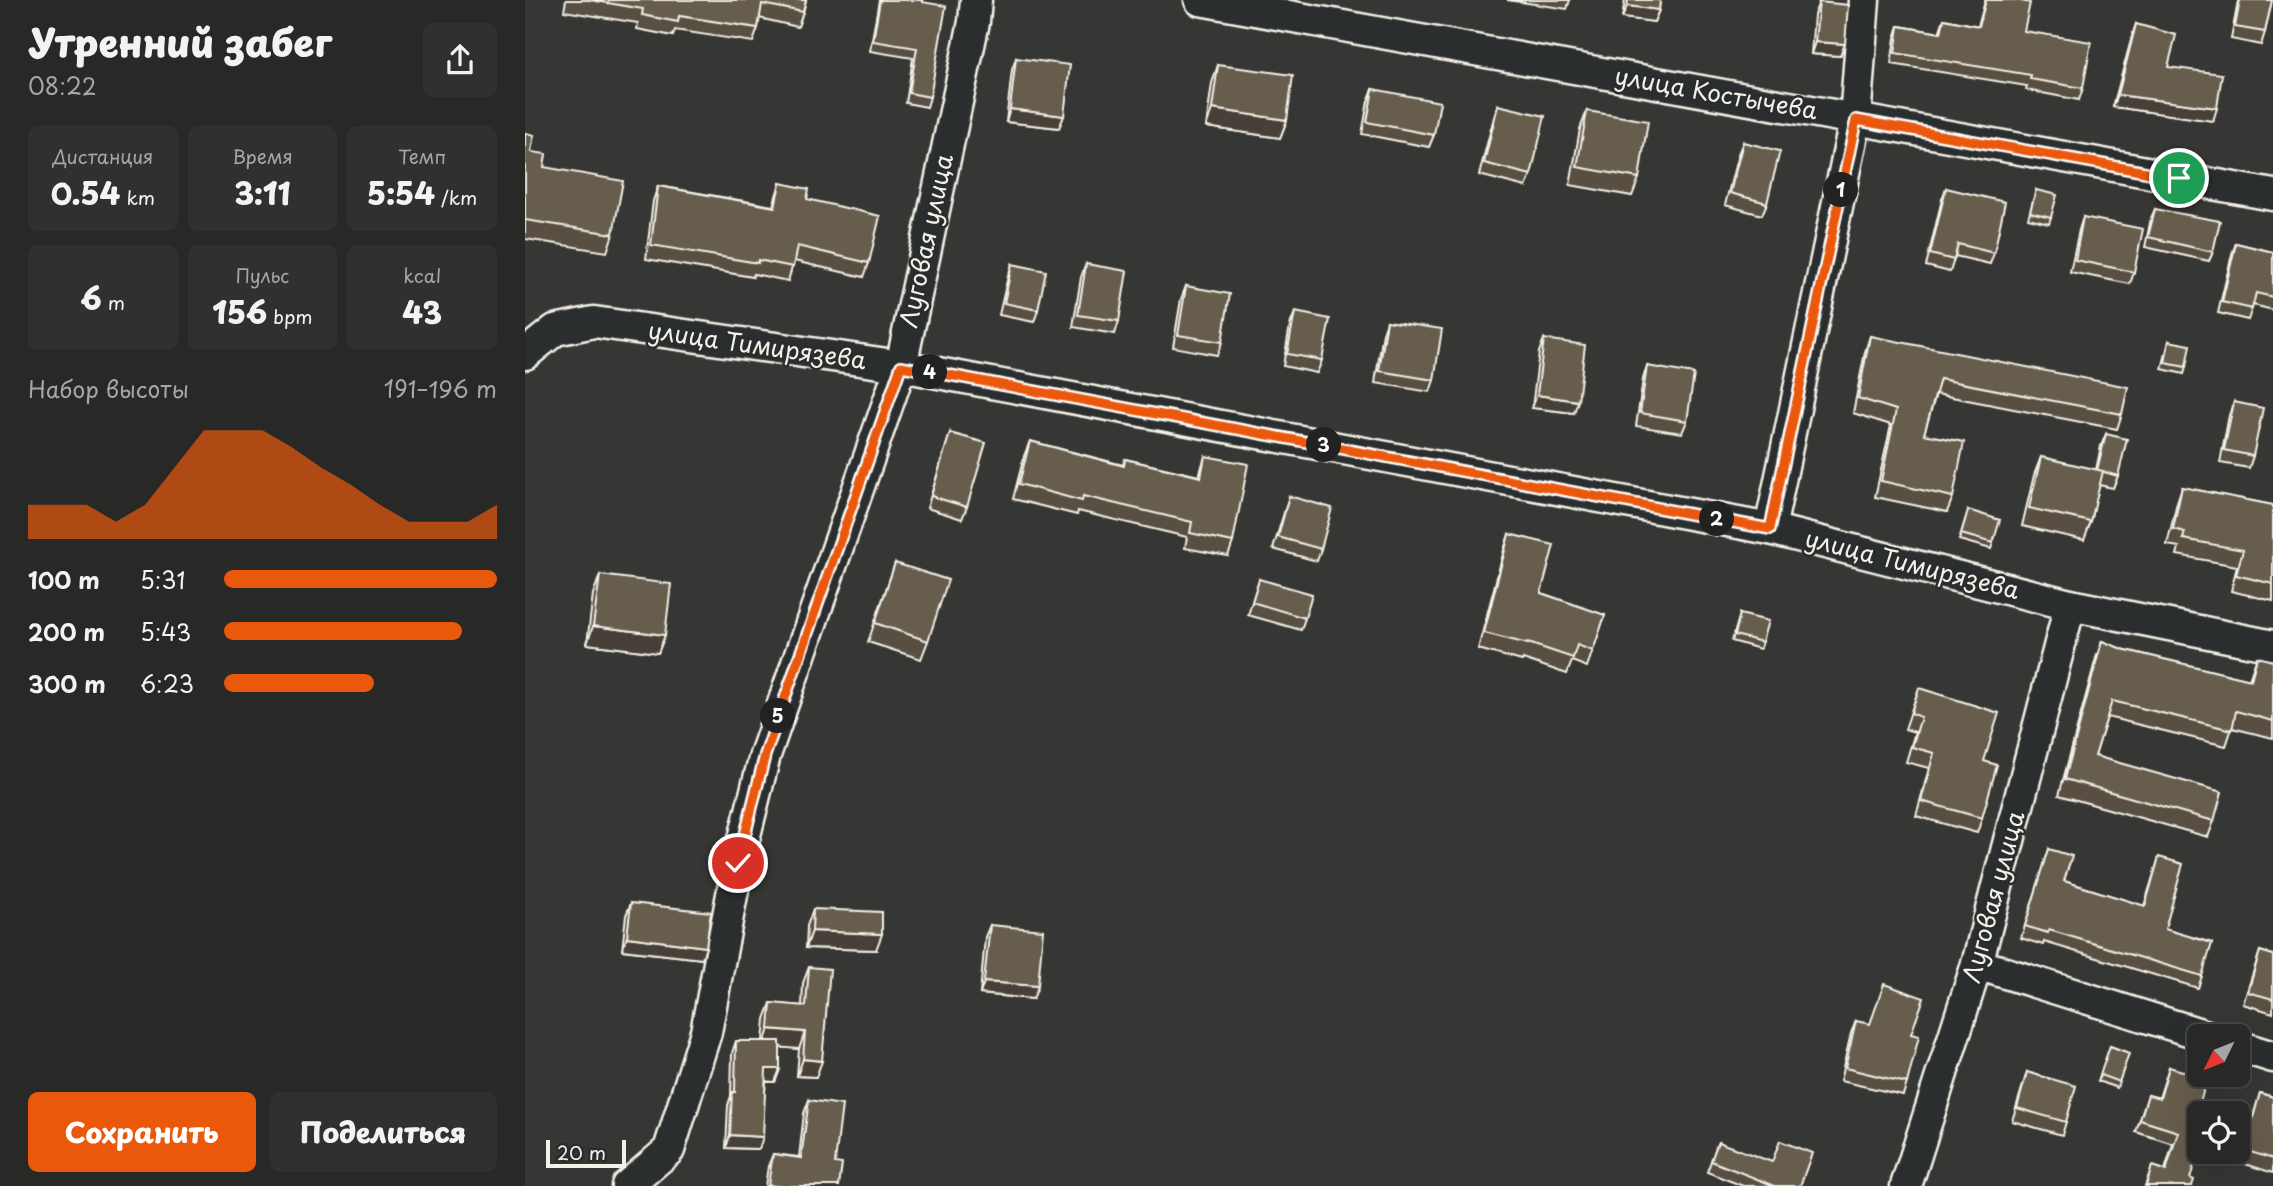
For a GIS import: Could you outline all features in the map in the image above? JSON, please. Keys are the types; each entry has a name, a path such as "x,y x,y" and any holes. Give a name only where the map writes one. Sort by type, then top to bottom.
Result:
{"street":[{"name":"Луговая улица","path":"628,1186 669,1150 706,1032 738,863 765,755 901,366 974,22 976,0"},
{"name":"улица Костычева","path":"1200,0 2273,195"},
{"path":"1770,529 1856,120 1864,0"},
{"name":"улица Тимирязева","path":"525,354 555,330 594,322 901,366 1770,529 2070,605 2273,646"},
{"name":"Луговая улица","path":"1906,1186 1977,964 2070,605"},
{"path":"1977,964 2187,1030"},
{"path":"2251,1050 2273,1057"}],"building":[{"path":"590,0 806,0 803,12 762,4 758,28 679,16 678,22 642,15 643,9"},
{"path":"880,0 922,0 946,6 930,97 909,93 917,48 873,41"},
{"path":"1628,0 1660,0 1659,10 1627,6"},
{"path":"1986,0 2017,0 2030,3 2024,31 2091,42 2083,88 2030,79 2031,75 1895,53 1899,26 1941,33 1944,19 1979,26"},
{"path":"2240,0 2272,0 2265,32 2235,27"},
{"path":"1819,2 1848,5 1845,44 1815,42"},
{"path":"2136,24 2176,35 2168,67 2222,74 2217,108 2118,95"},
{"path":"1016,58 1070,65 1064,116 1010,109"},
{"path":"1218,65 1293,75 1287,120 1212,109"},
{"path":"1373,89 1440,102 1434,135 1367,122"},
{"path":"1498,105 1545,116 1531,175 1484,163"},
{"path":"1587,111 1648,121 1639,178 1577,167"},
{"path":"525,133 534,135 531,152 546,154 544,167 623,181 613,234 525,220"},
{"path":"1743,142 1780,151 1767,203 1730,193"},
{"path":"780,183 809,189 807,199 880,216 869,263 797,246 793,267 651,245 658,186 775,207"},
{"path":"1946,188 2005,202 1994,253 1958,244 1954,260 1930,254"},
{"path":"2036,190 2057,195 2051,217 2030,212"},
{"path":"2155,209 2220,221 2213,252 2148,237"},
{"path":"2083,217 2143,229 2134,272 2075,260"},
{"path":"2236,243 2273,252 2273,297 2256,293 2252,309 2222,302"},
{"path":"1012,264 1046,271 1038,310 1004,303"},
{"path":"1086,264 1127,271 1119,321 1078,315"},
{"path":"1186,286 1230,294 1222,342 1178,335"},
{"path":"1295,312 1330,319 1322,360 1287,354"},
{"path":"1387,321 1442,329 1434,380 1379,371"},
{"path":"1870,336 2128,387 2122,414 1940,379 1924,434 1964,442 1953,497 1881,481 1896,410 1858,398"},
{"path":"1544,339 1585,345 1578,401 1537,395"},
{"path":"2169,341 2190,345 2186,367 2165,363"},
{"path":"1647,366 1694,374 1687,421 1640,413"},
{"path":"2234,402 2263,408 2253,456 2224,450"},
{"path":"950,433 986,443 967,507 931,496"},
{"path":"2106,434 2127,439 2118,476 2097,470"},
{"path":"1030,441 1124,466 1125,459 1201,477 1205,456 1248,464 1233,542 1190,533 1192,522 1083,496 1082,501 1019,484"},
{"path":"2041,457 2103,471 2091,522 2029,508"},
{"path":"2182,487 2273,505 2273,584 2236,575 2243,550 2183,539 2185,532 2173,529"},
{"path":"1289,496 1332,508 1321,549 1278,537"},
{"path":"1968,510 2000,520 1993,543 1961,534"},
{"path":"1509,534 1554,545 1541,593 1605,615 1593,651 1577,645 1573,658 1528,643 1484,633"},
{"path":"895,563 948,580 928,641 875,623"},
{"path":"600,575 671,584 665,635 593,626"},
{"path":"1259,579 1312,594 1305,618 1252,602"},
{"path":"1740,614 1768,621 1762,642 1735,635"},
{"path":"2102,641 2122,649 2251,680 2257,657 2273,661 2273,721 2236,711 2232,730 2112,701 2095,756 2222,792 2214,821 2065,779"},
{"path":"1919,688 1999,713 1984,761 1997,765 1982,818 1921,801 1934,753 1912,747 1921,717 1911,713"},
{"path":"2049,849 2072,856 2064,881 2145,906 2159,857 2183,864 2165,929 2212,943 2202,976 2049,930 2048,933 2025,926"},
{"path":"631,903 711,912 706,947 627,937"},
{"path":"813,909 882,912 882,934 812,931"},
{"path":"990,925 1043,930 1038,986 984,982"},
{"path":"2260,951 2273,955 2273,999 2248,992"},
{"path":"809,967 830,969 822,1061 803,1059 805,1032 769,1029 771,1003 806,1006"},
{"path":"1884,984 1924,998 1911,1034 1919,1036 1907,1083 1845,1068 1856,1021 1870,1024"},
{"path":"736,1041 780,1041 780,1069 766,1069 763,1137 730,1135 732,1092 735,1092"},
{"path":"2110,1046 2129,1053 2119,1082 2100,1075"},
{"path":"2169,1067 2187,1072 2187,1087 2204,1087 2201,1101 2187,1101 2187,1164 2195,1164 2190,1178 2194,1180 2192,1186 2146,1186 2152,1166 2166,1171 2178,1132 2140,1120 2148,1095 2160,1098"},
{"path":"2027,1072 2076,1086 2066,1122 2017,1108"},
{"path":"2260,1093 2273,1097 2273,1159 2250,1152 2250,1129"},
{"path":"809,1100 842,1105 835,1163 842,1164 839,1186 768,1185 773,1154 801,1158"},
{"path":"1780,1141 1812,1153 1800,1186 1775,1186 1711,1161 1718,1142 1772,1162"}],"route":[{"path":"738,863 765,755 901,366 1770,529 1856,120 2179,178"}]}
